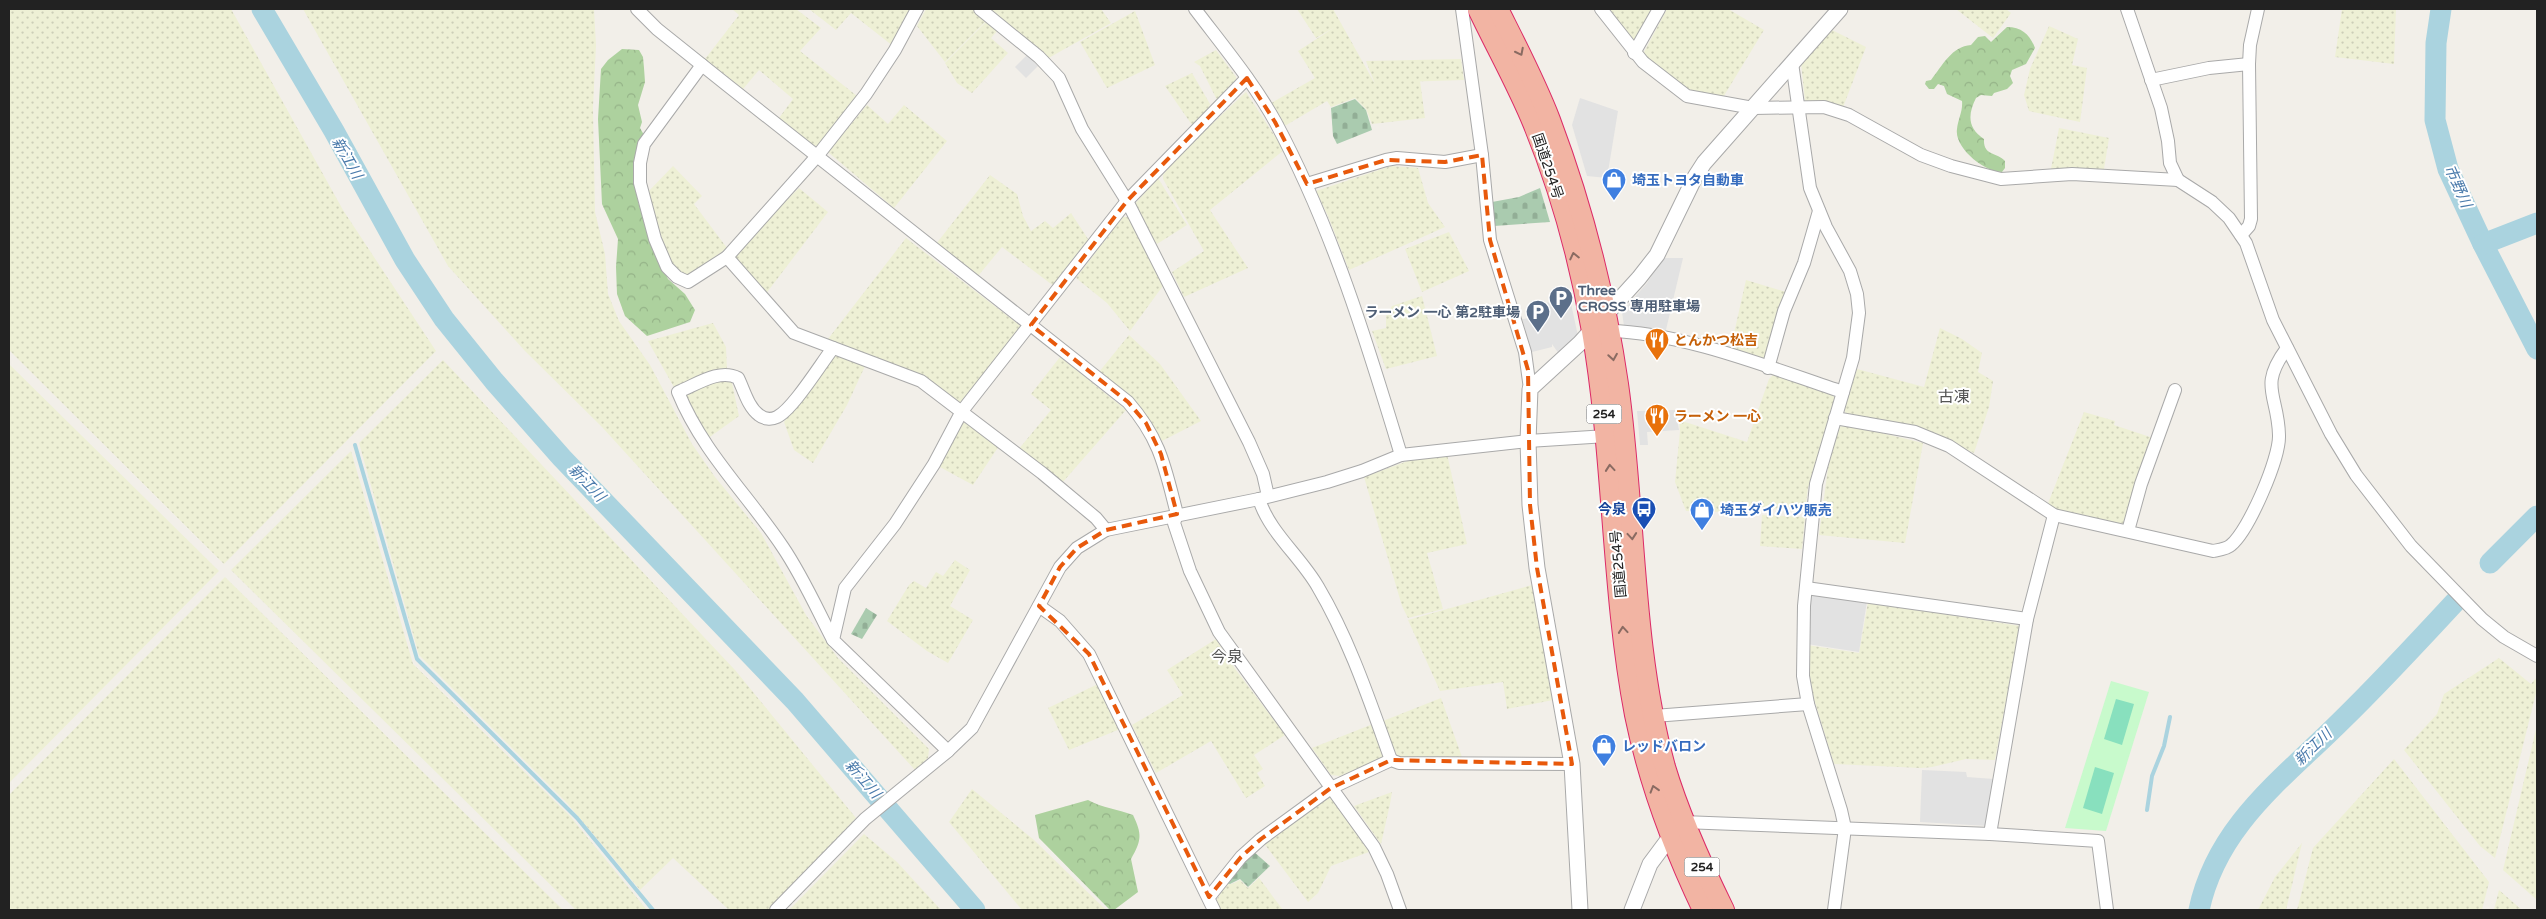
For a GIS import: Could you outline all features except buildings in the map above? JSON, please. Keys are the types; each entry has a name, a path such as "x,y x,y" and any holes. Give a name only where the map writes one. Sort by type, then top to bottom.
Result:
{"highway":[{"name":"国道254号","path":"1478,9 1506,62 1546,161 1570,239 1602,325 1607,436 1627,664 1635,716 1649,773 1676,828"},
{"name":"国道254号","path":"1498,9 1523,57 1561,152 1587,236 1602,325 1622,417 1637,603 1654,716 1676,828"},
{"name":"254","path":"1676,828 1702,910"},
{"name":"254","path":"1676,828 1724,910"}],"street":[{"path":"637,9 646,20 702,65 1128,402 1146,423 1161,454 1176,514 1174,523 1190,571 1219,632 1374,847 1387,874 1400,910"},
{"path":"702,65 644,144 640,163 640,184 655,239 667,267 677,277 688,282 727,256 818,155 866,94 895,50 917,9"},
{"path":"980,9 1039,57 1059,78 1082,129 1127,201 1249,442 1263,474 1264,497 1262,508 1275,529 1306,567 1319,588 1364,687 1391,760"},
{"path":"1195,9 1247,78 1275,122 1307,184 1344,276 1401,455"},
{"path":"1462,9 1482,155 1490,240 1525,352 1530,389 1528,441 1530,506 1537,568 1572,764 1580,910"},
{"path":"1601,9 1634,52 1666,81 1687,96 1753,108 1800,106 1824,108 1848,115 1921,155 1950,166 2001,178 2072,174 2178,180 2221,208 2241,235 2273,320 2331,434 2356,475 2411,546 2482,619 2504,638 2537,656"},
{"path":"1634,52 1659,9"},
{"path":"1530,389 1602,325 1657,255 1695,177 1715,150 1840,9"},
{"path":"2127,9 2152,80 2168,141 2170,163 2178,180"},
{"path":"2241,235 2249,226 2251,219 2249,64 2250,44 2258,9"},
{"path":"1792,63 1800,106 1810,188 1819,211 1850,271 1857,294 1857,332 1843,392 1816,484 1802,652 1808,704 1845,828 1834,910"},
{"path":"2152,80 2209,68 2249,64"},
{"path":"833,640 845,588 895,524 934,464 962,411 1127,201 1247,78"},
{"path":"1307,184 1397,158 1445,162 1482,155"},
{"path":"1768,368 1784,311 1804,262 1819,211"},
{"path":"727,256 794,333 907,374 921,381 1062,490 1096,518 1106,530"},
{"path":"1602,325 1706,348 1843,392"},
{"path":"833,348 786,410 775,418 766,419 758,415 751,407 738,378 734,376 715,376 678,392 690,420 705,444 783,547 833,640 948,751"},
{"path":"1835,418 1915,432 1949,446 2054,515 2213,551 2230,546 2242,531 2256,507 2277,451 2279,434 2271,390 2272,375 2276,364 2287,348"},
{"path":"2128,531 2141,484 2175,390"},
{"path":"776,910 870,815 948,751 972,728 1060,567 1077,548 1106,530 1264,497 1362,471 1401,455 1528,441 1607,436"},
{"path":"1990,834 2027,619 2054,515"},
{"path":"1806,588 2027,619"},
{"path":"1040,606 1060,621 1089,654 1214,910"},
{"path":"1654,716 1808,704"},
{"path":"1209,897 1250,848 1331,788 1391,760 1399,763 1572,764"},
{"path":"1632,910 1647,871 1676,828 1845,828 2098,841 2107,910"}],"highlighted area":[{"path":"1247,78 1275,122 1307,184 1386,160 1445,162 1482,155 1490,240 1528,370 1530,505 1537,568 1572,764 1391,760 1331,788 1261,839 1241,857 1209,897 1089,654 1039,606 1060,567 1077,548 1106,530 1177,514 1161,454 1146,423 1128,402 1031,325 1127,201"}],"green space":[{"path":"9,9 231,9 343,210 436,351 224,564 9,350"},
{"path":"303,9 594,9 596,45 593,108 595,212 605,254 608,294 619,321 650,365 692,444 715,477 761,533 806,615 838,658 929,749 928,758 915,770 602,427 525,351 448,266"},
{"path":"732,9 796,9 821,28 800,51 857,96 819,145 815,146 779,118 793,99 759,70 743,89 705,59 739,15"},
{"path":"809,9 912,9 893,46 851,13 836,30"},
{"path":"926,9 973,9 987,20 945,62 917,26"},
{"path":"985,9 1101,9 1111,23 1045,60"},
{"path":"1297,9 1333,9 1375,84 1366,61 1461,59 1464,80 1420,81 1425,118 1372,124 1366,109 1355,98 1331,107 1327,101 1283,127 1268,105 1315,78 1298,51 1335,27 1316,38"},
{"path":"1610,9 1655,9 1636,41 1628,39"},
{"path":"1667,9 1728,9 1764,30 1722,99 1688,89 1671,79 1643,54"},
{"path":"1956,9 2006,9 2011,13 1993,38"},
{"path":"2342,9 2396,9 2394,64 2335,57"},
{"path":"1135,11 1155,65 1107,88 1080,42"},
{"path":"987,21 998,30 991,38 1008,53 972,93 957,83 945,63"},
{"path":"2049,26 2078,39 2072,65 2087,68 2080,122 2029,111 2024,95 2030,69"},
{"path":"2007,27 2017,28 2025,33 2031,39 2035,48 2026,64 2012,70 2010,76 2013,83 2007,89 1994,93 1992,96 1981,95 1976,98 1971,110 1974,130 1984,139 1984,144 1988,151 2005,161 2005,168 2002,172 1987,168 1972,158 1960,144 1957,129 1962,101 1947,94 1944,86 1938,84 1934,89 1929,89 1925,84 1926,81 1931,80 1948,58 1958,49 1971,45 1978,37 1985,36 1991,42"},
{"path":"1830,29 1866,47 1842,110 1808,104 1805,101 1801,62"},
{"path":"622,49 639,50 643,57 645,82 638,105 642,122 640,128 644,135 636,191 639,205 653,246 668,279 685,294 695,310 690,322 647,336 625,316 617,294 618,239 602,204 598,119 601,69 608,60"},
{"path":"1216,50 1236,77 1236,81 1217,100 1200,66 1194,62"},
{"path":"1192,73 1210,104 1209,108 1192,125 1165,86"},
{"path":"1246,92 1284,150 1210,210 1248,268 1184,297 1172,272 1204,251 1163,179 1163,175 1181,153"},
{"path":"1355,99 1366,110 1372,130 1337,144 1333,136 1331,108"},
{"path":"867,105 888,124 904,105 947,141 894,208 828,152"},
{"path":"2059,128 2109,138 2104,169 2051,169"},
{"path":"673,166 702,196 694,204 727,248 689,276 684,276 669,260 646,194"},
{"path":"1391,166 1418,168 1428,203 1445,227 1349,270 1316,191"},
{"path":"990,175 1017,194 1023,216 1031,231 1045,221 1053,228 1071,213 1090,242 1055,287 1002,247 978,276 936,244"},
{"path":"1158,178 1187,225 1157,244 1135,209 1135,204"},
{"path":"799,188 828,212 765,295 733,254"},
{"path":"1540,188 1550,222 1494,226 1492,202 1519,197"},
{"path":"1123,217 1128,217 1165,283 1130,331 1107,303 1076,278"},
{"path":"1449,232 1469,271 1422,292 1405,249"},
{"path":"906,238 1022,327 964,402 958,403 920,375 828,339"},
{"path":"1746,280 1786,292 1767,360 1730,351"},
{"path":"1422,296 1437,356 1386,369 1372,331 1386,328 1386,316 1392,306"},
{"path":"713,323 726,347 727,370 675,389 648,341"},
{"path":"1940,328 1962,339 1982,353 1978,372 1993,381 1989,407 1974,453 1956,445 1846,414 1844,409 1857,369 1924,387"},
{"path":"1129,335 1160,364 1201,421 1162,441 1139,406 1099,372"},
{"path":"834,353 866,364 847,405 813,463 794,450 784,422"},
{"path":"1060,357 1126,410 1062,483 1018,450 1051,410 1031,394"},
{"path":"443,360 735,670 856,818 770,910 729,910 673,858 640,890 567,803 419,655 359,443"},
{"path":"9,364 219,571 9,783"},
{"path":"1773,375 1831,394 1835,398 1808,488 1805,510 1726,506 1725,512 1686,511 1675,482 1680,431 1679,420 1747,442 1769,379"},
{"path":"718,380 728,380 732,383 739,416 707,439 684,395"},
{"path":"2084,412 2115,421 2114,425 2153,438 2124,524 2066,514 2047,506"},
{"path":"962,423 968,423 999,446 973,485 938,466"},
{"path":"1848,425 1923,443 1905,543 1819,535 1828,468 1839,427"},
{"path":"351,451 413,664 570,816 647,910 576,910 231,570"},
{"path":"1447,454 1467,544 1427,553 1443,609 1408,618 1402,606 1364,477 1416,458"},
{"path":"1762,515 1805,517 1802,549 1760,546"},
{"path":"955,560 970,570 950,606 973,620 948,663 927,651 887,621 909,585 914,581 926,588 936,572 943,576"},
{"path":"225,577 563,910 9,910 9,795"},
{"path":"1532,585 1553,700 1507,709 1503,682 1440,691 1408,620"},
{"path":"1868,602 2020,626 1995,760 1966,759 1921,768 1834,764 1814,699 1808,667 1807,645 1859,653"},
{"path":"866,608 877,615 862,639 851,634"},
{"path":"1216,639 1230,662 1285,735 1254,755 1263,769 1257,773 1265,786 1246,798 1211,741 1156,773 1132,725 1183,695 1167,670"},
{"path":"2499,658 2531,684 2537,677 2537,689 2495,858 2480,846 2404,750 2437,714 2444,694"},
{"path":"2111,681 2149,692 2106,831 2065,828"},
{"path":"1098,684 1120,729 1069,750 1048,708"},
{"path":"1441,698 1462,757 1400,758 1397,756 1383,721"},
{"path":"2116,699 2134,704 2122,745 2104,739"},
{"path":"1373,724 1385,752 1383,758 1340,776 1331,775 1312,748"},
{"path":"2537,725 2537,900 2503,870"},
{"path":"2394,759 2489,882 2482,910 2297,910 2313,848"},
{"path":"2095,767 2114,773 2102,814 2083,808"},
{"path":"972,789 1034,840 1106,910 1022,910 949,822"},
{"path":"1392,792 1390,804 1381,844 1354,806"},
{"path":"1328,797 1333,800 1369,852 1331,866 1318,893 1308,902 1263,842"},
{"path":"1088,800 1133,815 1138,827 1139,842 1131,859 1138,892 1114,910 1110,910 1039,838 1035,815"},
{"path":"864,834 897,862 941,910 789,910"},
{"path":"2302,843 2286,910 2258,910 2275,877"},
{"path":"1253,851 1270,866 1248,887 1240,879 1230,884 1226,883"},
{"path":"1259,878 1283,910 1220,910 1216,901 1226,884 1232,884 1240,880 1248,888"},
{"path":"2499,890 2522,910 2494,910"}],"shaded area":[{"path":"1027,55 1038,66 1026,78 1015,67"},
{"path":"1580,98 1618,111 1607,178 1587,176 1572,125"},
{"path":"1663,258 1683,258 1665,334 1624,326 1622,312 1647,283"},
{"name":"Three CROSS 専用駐車場","path":"1570,299 1578,336 1559,354 1552,344 1552,347 1532,352 1522,319 1547,317 1545,303"},
{"path":"1675,410 1679,430 1647,432 1648,445 1640,445 1637,411"},
{"path":"1816,594 1867,601 1859,652 1807,644 1810,597"},
{"path":"1922,770 1966,772 1967,777 1994,779 1988,826 1920,822"}],"waterway":[{"name":"新江川","path":"262,9 334,131 405,260 444,319 494,381 562,458 795,701 975,910"},
{"name":"市野川","path":"2441,9 2436,43 2435,120 2448,169 2483,244 2537,349"},
{"path":"2483,244 2537,223"},
{"path":"355,445 417,659 577,818 653,910"},
{"name":"新江川","path":"2490,563 2537,516"},
{"name":"新江川","path":"2199,910 2208,880 2221,853 2237,828 2256,805 2276,783 2371,691 2455,602"},
{"path":"2147,810 2152,776 2164,746 2170,717"}],"place":[{"name":"埼玉トヨタ自動車","path":"1614,201"},
{"name":"Three CROSS 専用駐車場","path":"1561,319"},
{"name":"ラーメン 一心 第2駐車場","path":"1538,333"},
{"name":"とんかつ松吉","path":"1657,361"},
{"name":"ラーメン 一心","path":"1657,437"},
{"name":"今泉","path":"1644,530"},
{"name":"埼玉ダイハツ販売","path":"1702,531"},
{"name":"レッドバロン","path":"1604,767"}],"district":[{"name":"古凍","path":"1954,396"},
{"name":"今泉","path":"1227,656"}]}
